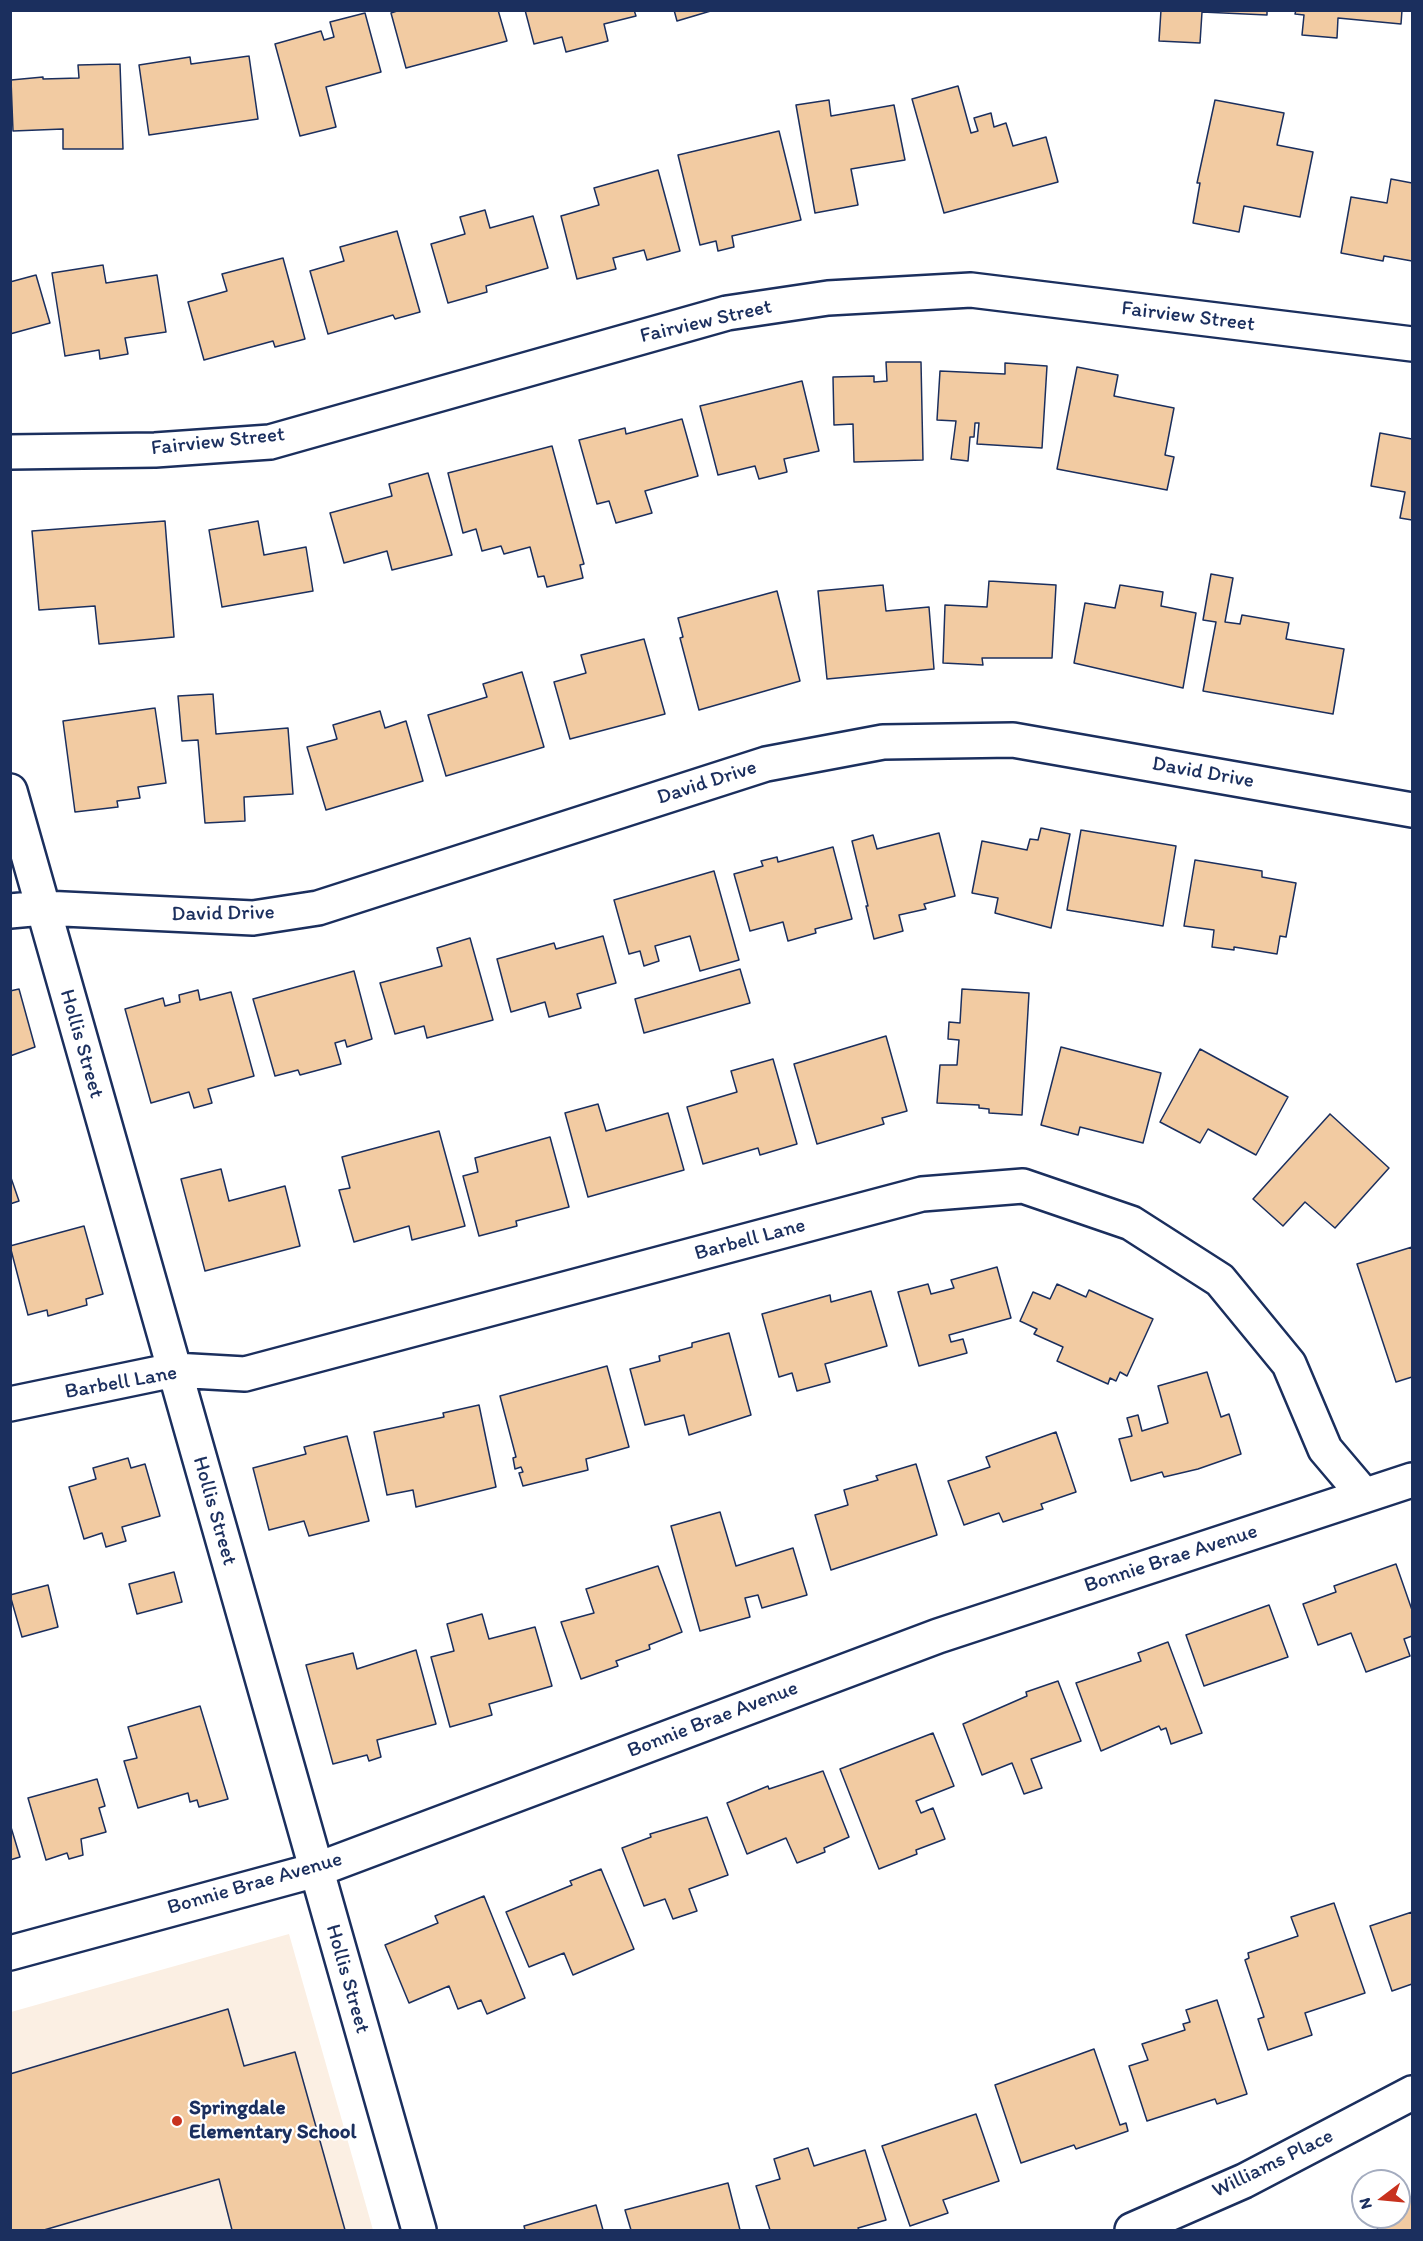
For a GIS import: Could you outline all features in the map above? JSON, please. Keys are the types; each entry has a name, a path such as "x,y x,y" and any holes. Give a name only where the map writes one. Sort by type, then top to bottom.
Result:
{"street":[{"name":"Fairview Street","path":"10,452 155,450 270,442 727,313 828,298 971,291 1413,344"},
{"name":"David Drive","path":"10,910 43,908 253,918 318,908 766,764 883,742 1013,740 1413,810"},
{"name":"Hollis Street","path":"10,791 419,2230"},
{"name":"Barbell Lane","path":"10,1404 174,1370 245,1374 922,1194 1023,1186 1131,1223 1220,1280 1288,1364 1325,1449 1364,1495"},
{"name":"Bonnie Brae Avenue","path":"10,1953 316,1870 938,1636 1413,1480"},
{"name":"Williams Place","path":"1132,2230 1244,2181 1413,2093"}],"shaded area":[{"name":"Springdale Elementary School","path":"289,1934 373,2230 11,2230 11,2012"}],"building":[{"path":"400,10 498,10 507,41 406,68 391,13"},
{"path":"525,10 634,10 636,16 604,24 608,41 566,52 562,37 534,44"},
{"path":"674,10 714,10 677,21"},
{"path":"1161,10 1267,10 1267,15 1202,12 1200,43 1159,41"},
{"path":"1296,10 1402,10 1401,24 1338,18 1337,38 1302,35 1304,15 1295,14"},
{"path":"365,13 381,72 326,87 336,127 300,136 275,44 321,31 324,40 334,37 330,22"},
{"path":"249,56 258,119 149,135 139,65 190,57 191,64"},
{"path":"120,64 123,149 63,149 63,129 13,131 11,80 43,77 43,79 79,78 78,65"},
{"path":"958,86 971,133 978,131 974,118 991,113 994,127 1006,123 1013,146 1046,137 1058,182 944,213 912,99"},
{"path":"829,100 831,116 894,105 905,160 851,169 858,205 815,213 796,105"},
{"path":"1215,100 1284,113 1277,145 1313,152 1300,217 1244,206 1239,232 1193,223 1200,183 1197,183"},
{"path":"779,131 801,220 732,236 734,247 718,251 716,241 700,245 678,155"},
{"path":"658,170 680,251 647,260 644,250 613,258 616,269 577,279 561,216 599,205 594,188"},
{"path":"1391,179 1412,183 1412,261 1384,256 1383,261 1341,253 1351,197 1387,203"},
{"path":"485,210 490,228 533,216 548,268 486,286 487,292 448,303 431,244 465,234 460,217"},
{"path":"397,231 420,312 395,319 393,315 328,334 310,271 344,261 340,247"},
{"path":"283,258 305,339 275,347 273,341 204,360 188,302 227,291 222,274"},
{"path":"103,265 106,283 157,275 166,332 125,338 128,354 100,359 99,350 65,356 52,273"},
{"path":"36,275 50,323 10,334 10,282"},
{"path":"886,362 921,362 923,460 854,462 853,424 834,425 833,377 874,376 874,382 887,381"},
{"path":"1005,363 1047,366 1042,448 977,444 979,423 975,423 974,437 970,437 968,461 951,459 956,421 937,420 940,371 1005,374"},
{"path":"1077,367 1118,375 1114,396 1174,408 1165,455 1174,457 1167,490 1057,469"},
{"path":"802,381 819,451 784,459 787,472 759,479 755,466 718,475 700,406"},
{"path":"682,419 698,476 645,491 652,513 616,523 609,501 597,504 579,440 625,428 626,434"},
{"path":"1380,433 1412,439 1412,520 1400,518 1405,492 1371,486"},
{"path":"552,446 584,564 580,565 583,578 547,587 544,576 538,577 530,547 504,554 501,546 482,551 476,529 463,533 448,473"},
{"path":"428,473 452,555 392,570 387,551 344,563 330,513 392,496 389,484"},
{"path":"165,521 174,637 99,644 95,606 39,610 32,531"},
{"path":"258,521 264,555 306,547 313,591 222,607 209,530"},
{"path":"1211,574 1233,578 1225,622 1240,624 1242,615 1289,623 1286,639 1344,649 1333,714 1203,691 1216,622 1203,620"},
{"path":"989,581 1056,585 1052,658 982,658 983,665 943,663 945,605 987,607"},
{"path":"883,585 886,611 929,607 934,669 827,679 818,591"},
{"path":"1120,585 1163,592 1161,606 1196,613 1183,688 1074,663 1085,603 1115,608"},
{"path":"777,591 800,681 699,710 680,638 683,637 678,618"},
{"path":"644,639 665,714 570,739 554,682 586,673 581,655"},
{"path":"522,672 544,747 446,776 428,715 487,697 483,684"},
{"path":"213,694 216,734 288,728 293,794 244,797 245,821 205,823 198,740 182,741 178,696"},
{"path":"155,708 166,783 138,787 140,798 117,801 118,807 75,812 63,721"},
{"path":"380,711 385,728 406,721 423,781 326,810 307,747 337,739 333,725"},
{"path":"1041,828 1070,834 1051,928 995,913 998,898 972,893 982,841 1027,850 1030,839 1038,840"},
{"path":"1081,830 1176,846 1163,926 1067,910"},
{"path":"939,833 955,896 924,904 926,909 899,915 903,931 874,939 852,841 873,835 877,849"},
{"path":"833,847 852,919 815,929 816,933 788,941 783,922 750,931 734,874 763,866 761,861 777,857 778,862"},
{"path":"1195,860 1262,871 1262,877 1296,883 1286,937 1280,936 1277,954 1234,947 1234,950 1212,947 1214,930 1184,926"},
{"path":"714,871 739,960 700,971 690,936 655,946 659,961 644,966 640,951 629,954 614,900"},
{"path":"603,936 616,983 577,994 581,1008 549,1017 545,1002 511,1012 497,959 554,943 556,949"},
{"path":"470,938 493,1020 427,1038 424,1026 395,1034 380,983 442,966 437,948"},
{"path":"740,969 750,1003 644,1033 635,999"},
{"path":"354,971 372,1039 347,1047 345,1040 335,1043 341,1064 300,1075 298,1070 275,1076 253,999"},
{"path":"19,989 35,1047 10,1056 10,991"},
{"path":"962,989 1029,993 1022,1115 989,1113 989,1109 979,1108 979,1105 937,1103 940,1065 957,1065 959,1040 948,1039 949,1022 960,1023"},
{"path":"198,990 200,1000 231,992 254,1076 208,1089 212,1103 194,1108 189,1092 151,1103 125,1009 163,998 165,1006 180,1002 179,995"},
{"path":"886,1036 907,1111 882,1118 884,1124 817,1144 794,1064"},
{"path":"1061,1047 1161,1073 1143,1143 1080,1127 1078,1135 1041,1125"},
{"path":"1200,1049 1288,1097 1256,1155 1208,1129 1200,1143 1160,1122"},
{"path":"773,1059 797,1144 760,1155 758,1148 703,1164 687,1107 737,1092 731,1071"},
{"path":"598,1104 606,1131 668,1113 684,1170 588,1197 565,1113"},
{"path":"1330,1114 1389,1168 1335,1228 1305,1202 1283,1226 1253,1199"},
{"path":"439,1131 465,1226 412,1240 409,1226 354,1242 339,1190 350,1188 342,1157"},
{"path":"550,1137 569,1207 516,1221 517,1226 479,1236 463,1176 478,1172 475,1158"},
{"path":"221,1169 229,1201 285,1186 300,1246 205,1271 181,1179"},
{"path":"10,1175 19,1201 10,1204"},
{"path":"84,1226 103,1294 86,1299 87,1305 48,1316 47,1310 28,1315 10,1246"},
{"path":"1412,1247 1412,1377 1396,1382 1357,1264"},
{"path":"997,1267 1011,1318 949,1335 951,1342 963,1339 967,1353 919,1366 898,1292 928,1284 931,1294 954,1288 951,1280"},
{"path":"1057,1284 1086,1297 1089,1290 1153,1319 1127,1376 1120,1372 1116,1381 1110,1378 1108,1384 1057,1361 1063,1347 1034,1334 1037,1329 1020,1321 1033,1292 1050,1299"},
{"path":"871,1291 887,1346 825,1364 830,1382 797,1391 792,1373 779,1377 762,1314 830,1295 831,1302"},
{"path":"729,1333 751,1415 689,1435 684,1415 645,1425 630,1369 660,1361 659,1356 692,1347 692,1343"},
{"path":"607,1366 629,1447 586,1459 588,1470 523,1486 519,1473 523,1472 521,1467 515,1469 513,1458 516,1457 500,1396"},
{"path":"1207,1372 1221,1417 1229,1414 1241,1454 1198,1469 1164,1477 1162,1472 1131,1481 1119,1439 1132,1436 1127,1418 1138,1415 1142,1431 1168,1423 1158,1386"},
{"path":"479,1405 496,1487 416,1507 413,1490 387,1495 374,1432 444,1417 443,1413"},
{"path":"1056,1432 1076,1492 1041,1504 1043,1509 1003,1522 999,1513 964,1525 948,1481 990,1467 986,1457"},
{"path":"347,1436 369,1521 309,1536 304,1521 269,1530 253,1468 306,1454 304,1447"},
{"path":"128,1458 131,1468 145,1464 160,1516 122,1527 126,1541 106,1547 102,1533 84,1539 69,1487 96,1479 93,1468"},
{"path":"916,1464 937,1535 831,1570 815,1515 848,1505 844,1490 878,1480 876,1476"},
{"path":"720,1512 736,1566 793,1548 807,1595 762,1608 758,1595 745,1598 750,1617 700,1631 671,1526"},
{"path":"1396,1564 1412,1610 1412,1636 1404,1639 1410,1656 1366,1672 1351,1633 1318,1645 1303,1604 1336,1592 1334,1586"},
{"path":"658,1566 682,1632 649,1645 650,1649 616,1661 618,1666 581,1679 561,1622 594,1613 586,1589"},
{"path":"174,1572 182,1602 137,1614 129,1584"},
{"path":"48,1585 58,1627 22,1637 10,1595"},
{"path":"1269,1605 1288,1657 1204,1686 1186,1635"},
{"path":"482,1614 489,1639 535,1627 552,1686 489,1704 492,1715 450,1727 431,1657 454,1651 447,1624"},
{"path":"1168,1642 1202,1733 1171,1744 1166,1728 1161,1730 1159,1726 1101,1751 1076,1683 1141,1661 1138,1653"},
{"path":"416,1650 436,1724 377,1740 381,1757 369,1761 367,1755 333,1764 306,1665 353,1653 357,1669"},
{"path":"1058,1681 1081,1741 1031,1759 1042,1788 1024,1794 1012,1763 982,1775 963,1724 1027,1696 1026,1692"},
{"path":"200,1706 228,1799 199,1807 197,1800 190,1802 188,1793 138,1808 124,1761 137,1758 128,1727"},
{"path":"933,1733 954,1786 916,1801 921,1813 933,1808 945,1839 916,1850 917,1854 879,1869 840,1769"},
{"path":"823,1771 849,1837 824,1848 825,1852 797,1863 786,1838 747,1854 727,1803 768,1786 769,1789"},
{"path":"97,1779 105,1806 99,1808 106,1832 81,1839 83,1855 69,1859 67,1853 46,1860 28,1798"},
{"path":"707,1817 728,1875 689,1889 697,1911 673,1919 665,1899 644,1906 622,1848 651,1837 650,1834"},
{"path":"10,1824 20,1857 10,1860"},
{"path":"601,1869 634,1949 573,1975 564,1953 529,1967 506,1912 572,1885 570,1881"},
{"path":"484,1896 525,1998 487,2014 481,2000 458,2009 449,1986 409,2003 385,1945 438,1923 435,1916"},
{"path":"1334,1903 1365,1993 1305,2013 1312,2035 1268,2050 1258,2019 1264,2017 1245,1960 1249,1958 1248,1953 1298,1936 1291,1917"},
{"path":"1412,1912 1412,1984 1392,1991 1370,1926"},
{"path":"1217,2000 1247,2094 1217,2104 1215,2099 1147,2121 1129,2066 1148,2060 1142,2044 1185,2030 1183,2024 1190,2022 1186,2010"},
{"name":"Springdale Elementary School","path":"228,2009 244,2066 295,2052 345,2230 232,2230 219,2179 44,2230 10,2230 10,2074"},
{"path":"1094,2049 1120,2125 1126,2123 1128,2131 1076,2149 1074,2145 1021,2163 995,2085"},
{"path":"976,2114 999,2181 943,2200 948,2213 910,2226 882,2146"},
{"path":"808,2148 814,2166 865,2150 886,2220 858,2228 859,2230 770,2230 756,2186 780,2179 774,2159"},
{"path":"728,2183 740,2230 631,2230 625,2210"},
{"path":"1411,2197 1412,2230 1378,2230 1411,2229"},
{"path":"596,2205 603,2230 525,2230 524,2226"}],"place":[{"name":"Springdale Elementary School","path":"177,2121"}]}
